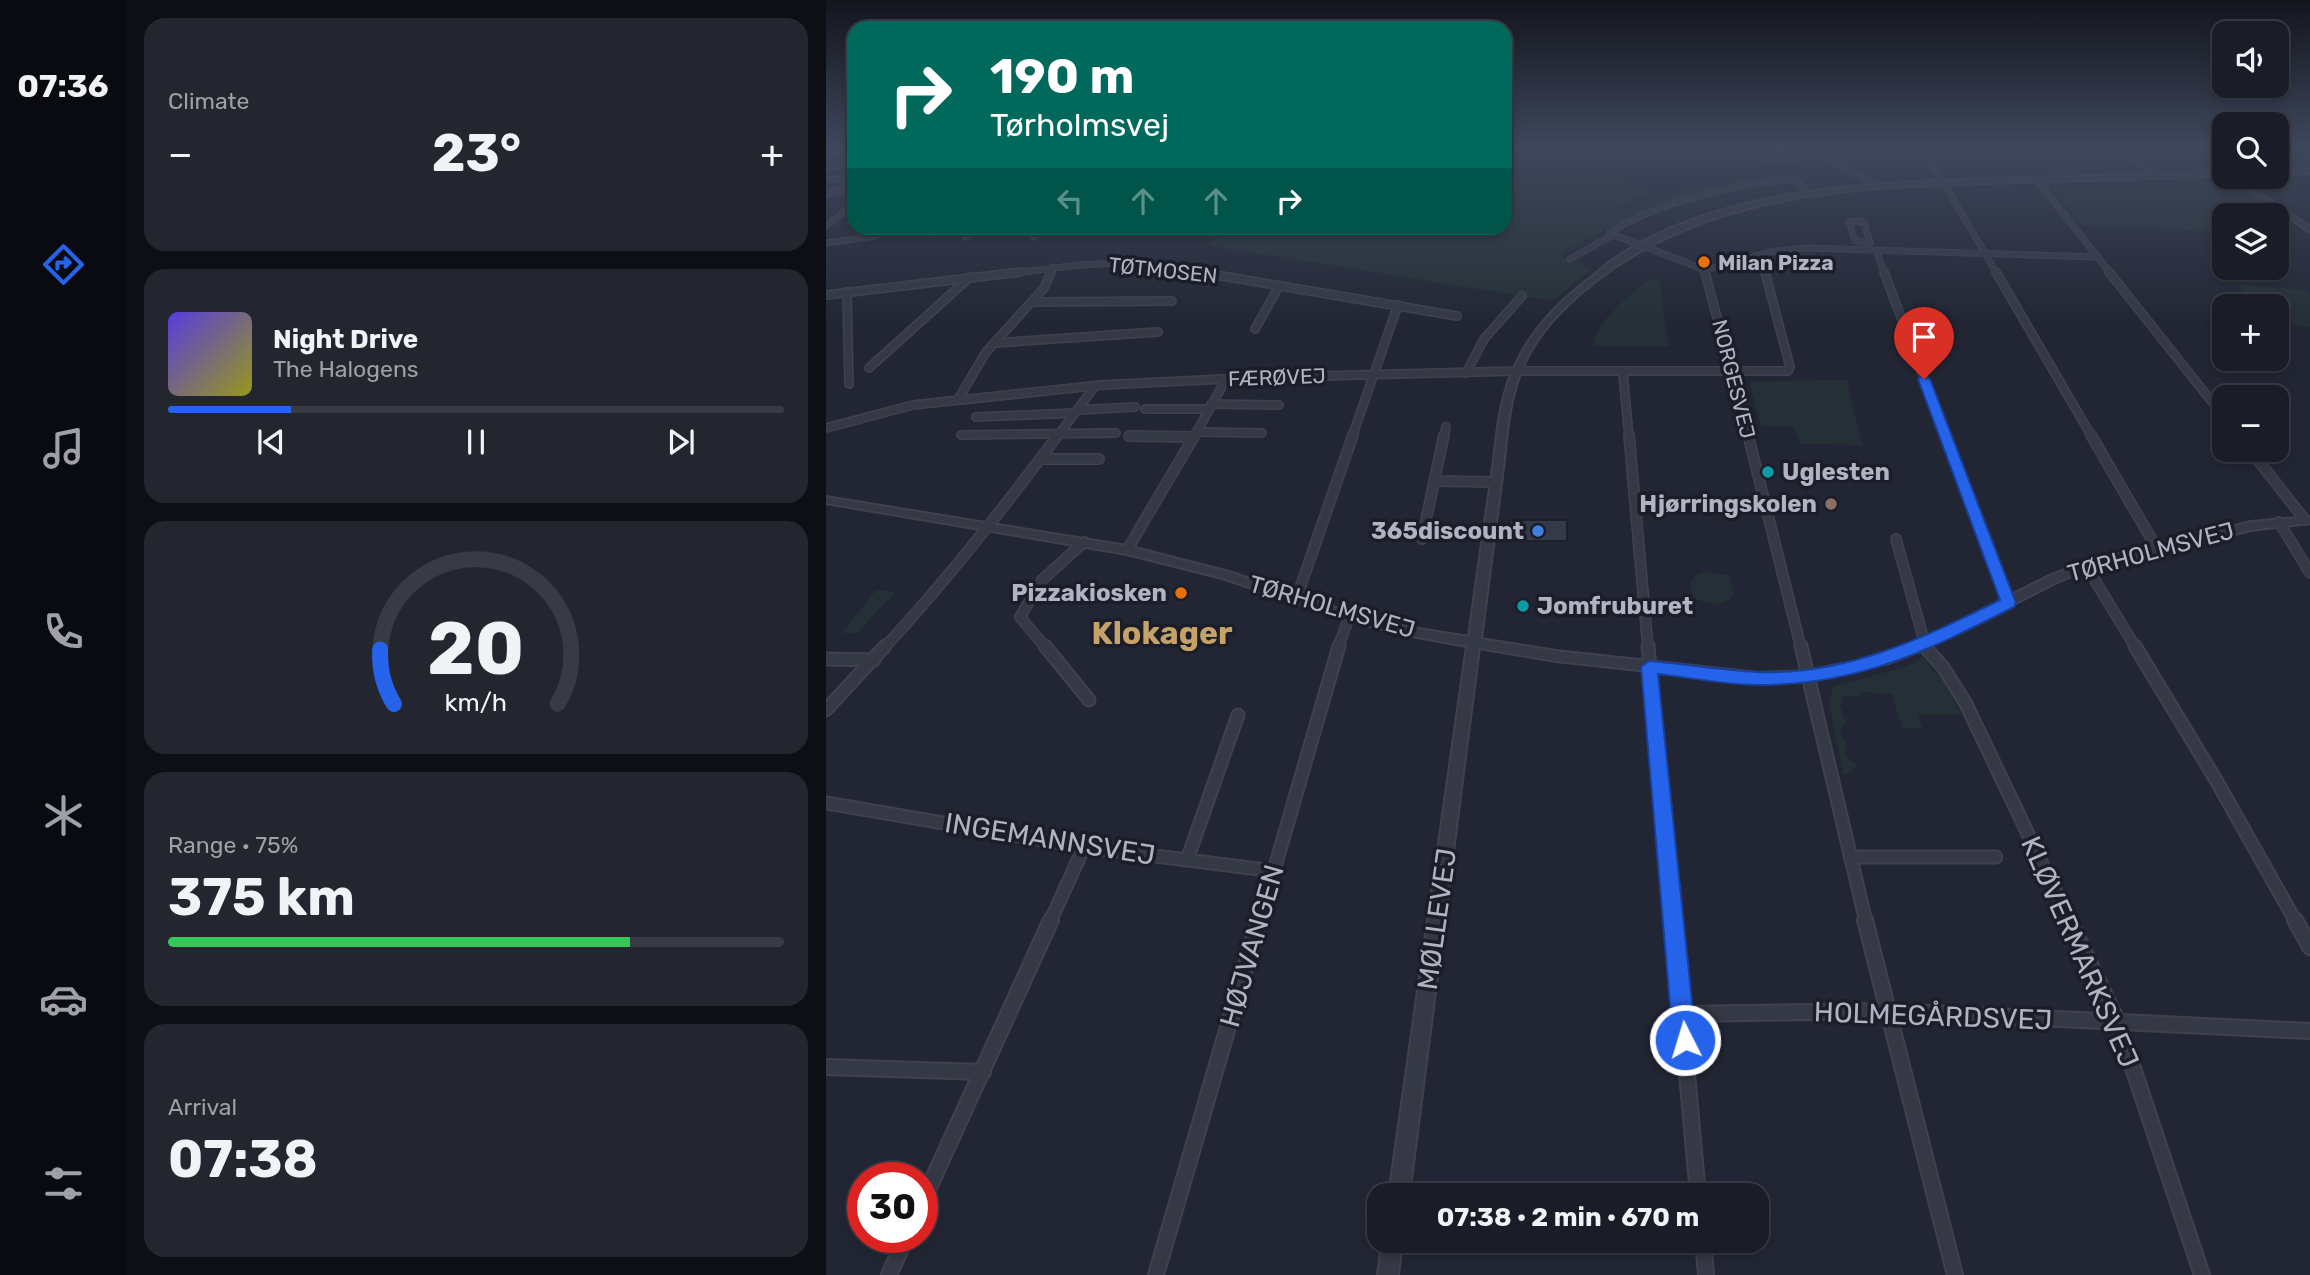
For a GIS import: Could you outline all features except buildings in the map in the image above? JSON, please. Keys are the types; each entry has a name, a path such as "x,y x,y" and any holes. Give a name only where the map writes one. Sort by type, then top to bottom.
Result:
{"street":[{"path":"1611,236 1611,230 1679,206"},
{"name":"MØLLEVEJ","path":"1401,1183 1495,482 1505,414 1517,372 1545,326 1562,306 1600,273 1642,247 1706,219 1751,206"},
{"path":"1956,206 2156,547"},
{"path":"2058,206 2212,402"},
{"path":"2276,206 2310,230"},
{"path":"826,226 847,209"},
{"path":"1869,248 1855,241 1849,222 1864,223 1871,242 1869,248 2009,603"},
{"path":"826,243 876,236"},
{"path":"1570,260 1611,236 1705,270 1759,255 1806,248 2098,257"},
{"name":"FÆRØVEJ","path":"826,428 913,405 959,398 1095,386 1226,379 1466,373 1788,372 1790,367 1759,255"},
{"name":"TØTMOSEN","path":"826,295 1053,267 1149,264 1457,316"},
{"path":"959,398 986,352 1032,302 1049,279 1053,267"},
{"name":"NORGESVEJ","path":"1705,270 1807,676 1887,1011 1955,1275"},
{"path":"869,368 970,277"},
{"path":"1255,329 1279,286"},
{"path":"847,292 849,384"},
{"path":"1466,373 1489,331 1522,296"},
{"path":"1032,302 1172,301"},
{"path":"1292,598 1299,591 1398,305"},
{"path":"995,343 1158,331"},
{"path":"1623,373 1698,1183"},
{"path":"1127,550 1226,379"},
{"path":"826,710 874,660 991,526 1095,386"},
{"path":"1145,408 1279,405"},
{"path":"976,417 1135,407"},
{"path":"1422,539 1446,427"},
{"path":"961,435 1116,433"},
{"path":"1129,436 1262,433"},
{"path":"1041,459 1099,459"},
{"path":"2260,462 2308,520"},
{"path":"1434,481 1495,482"},
{"name":"TØRHOLMSVEJ","path":"826,500 1127,550 1225,575 1349,618 1475,644 1758,678 1807,676 1885,660 1923,645 2053,579 2086,566 2156,547 2279,522 2308,520"},
{"path":"2279,522 2310,573"},
{"path":"1896,539 1923,645"},
{"path":"1084,542 1042,580 1020,617 1089,700"},
{"path":"2086,566 2216,780 2310,947"},
{"name":"HØJVANGEN","path":"1156,1275 1349,618"},
{"name":"KLØVERMARKSVEJ","path":"1923,645 1942,667 1966,704 2118,1023 2202,1275"},
{"path":"826,659 874,660"},
{"path":"1187,860 1238,715"},
{"name":"INGEMANNSVEJ","path":"826,803 1084,846 1274,871"},
{"path":"938,1169 1084,846"},
{"path":"1850,857 1996,856"},
{"name":"HOLMEGÅRDSVEJ","path":"1682,1014 1887,1011 2310,1031"},
{"path":"826,1067 983,1072"},
{"path":"889,1275 899,1253"},
{"path":"1388,1275 1391,1253"},
{"path":"1704,1253 1706,1275"}],"shaded area":[{"path":"1512,206 1620,206 1626,209 1666,206 1612,227 1559,256 1591,269 1553,301 1206,245 1221,235 1512,235"},
{"path":"2067,206 2212,206 2203,207 2212,215 2212,231 2081,225"},
{"path":"1649,279 1659,279 1669,346 1593,346 1595,337 1607,318"},
{"path":"2238,285 2308,290 2310,327 2289,325 2289,294 2245,294"},
{"path":"1847,380 1862,445 1800,444 1793,426 1761,426 1750,384 1755,381"},
{"path":"1704,572 1729,575 1734,595 1725,602 1714,604 1693,596 1690,584 1697,574"},
{"path":"876,590 895,592 857,633 842,633"},
{"path":"1923,657 1945,685 1961,715 1918,715 1922,728 1902,728 1892,694 1860,692 1861,696 1842,696 1844,703 1840,704 1844,718 1849,719 1840,730 1847,747 1845,755 1857,765 1848,774 1843,774 1829,702 1834,686 1908,666"}],"place":[{"name":"Milan Pizza","path":"1704,262"},
{"name":"Uglesten","path":"1768,472"},
{"name":"Hjørringskolen","path":"1831,504"},
{"name":"365discount","path":"1538,531"},
{"name":"Pizzakiosken","path":"1181,593"},
{"name":"Jomfruburet","path":"1523,606"}],"district":[{"name":"Klokager","path":"1162,633"}],"route":[{"path":"1685,1040 1649,667 1758,678 1807,676 1836,671 1885,660 1923,645 2009,603 1924,379"}]}
